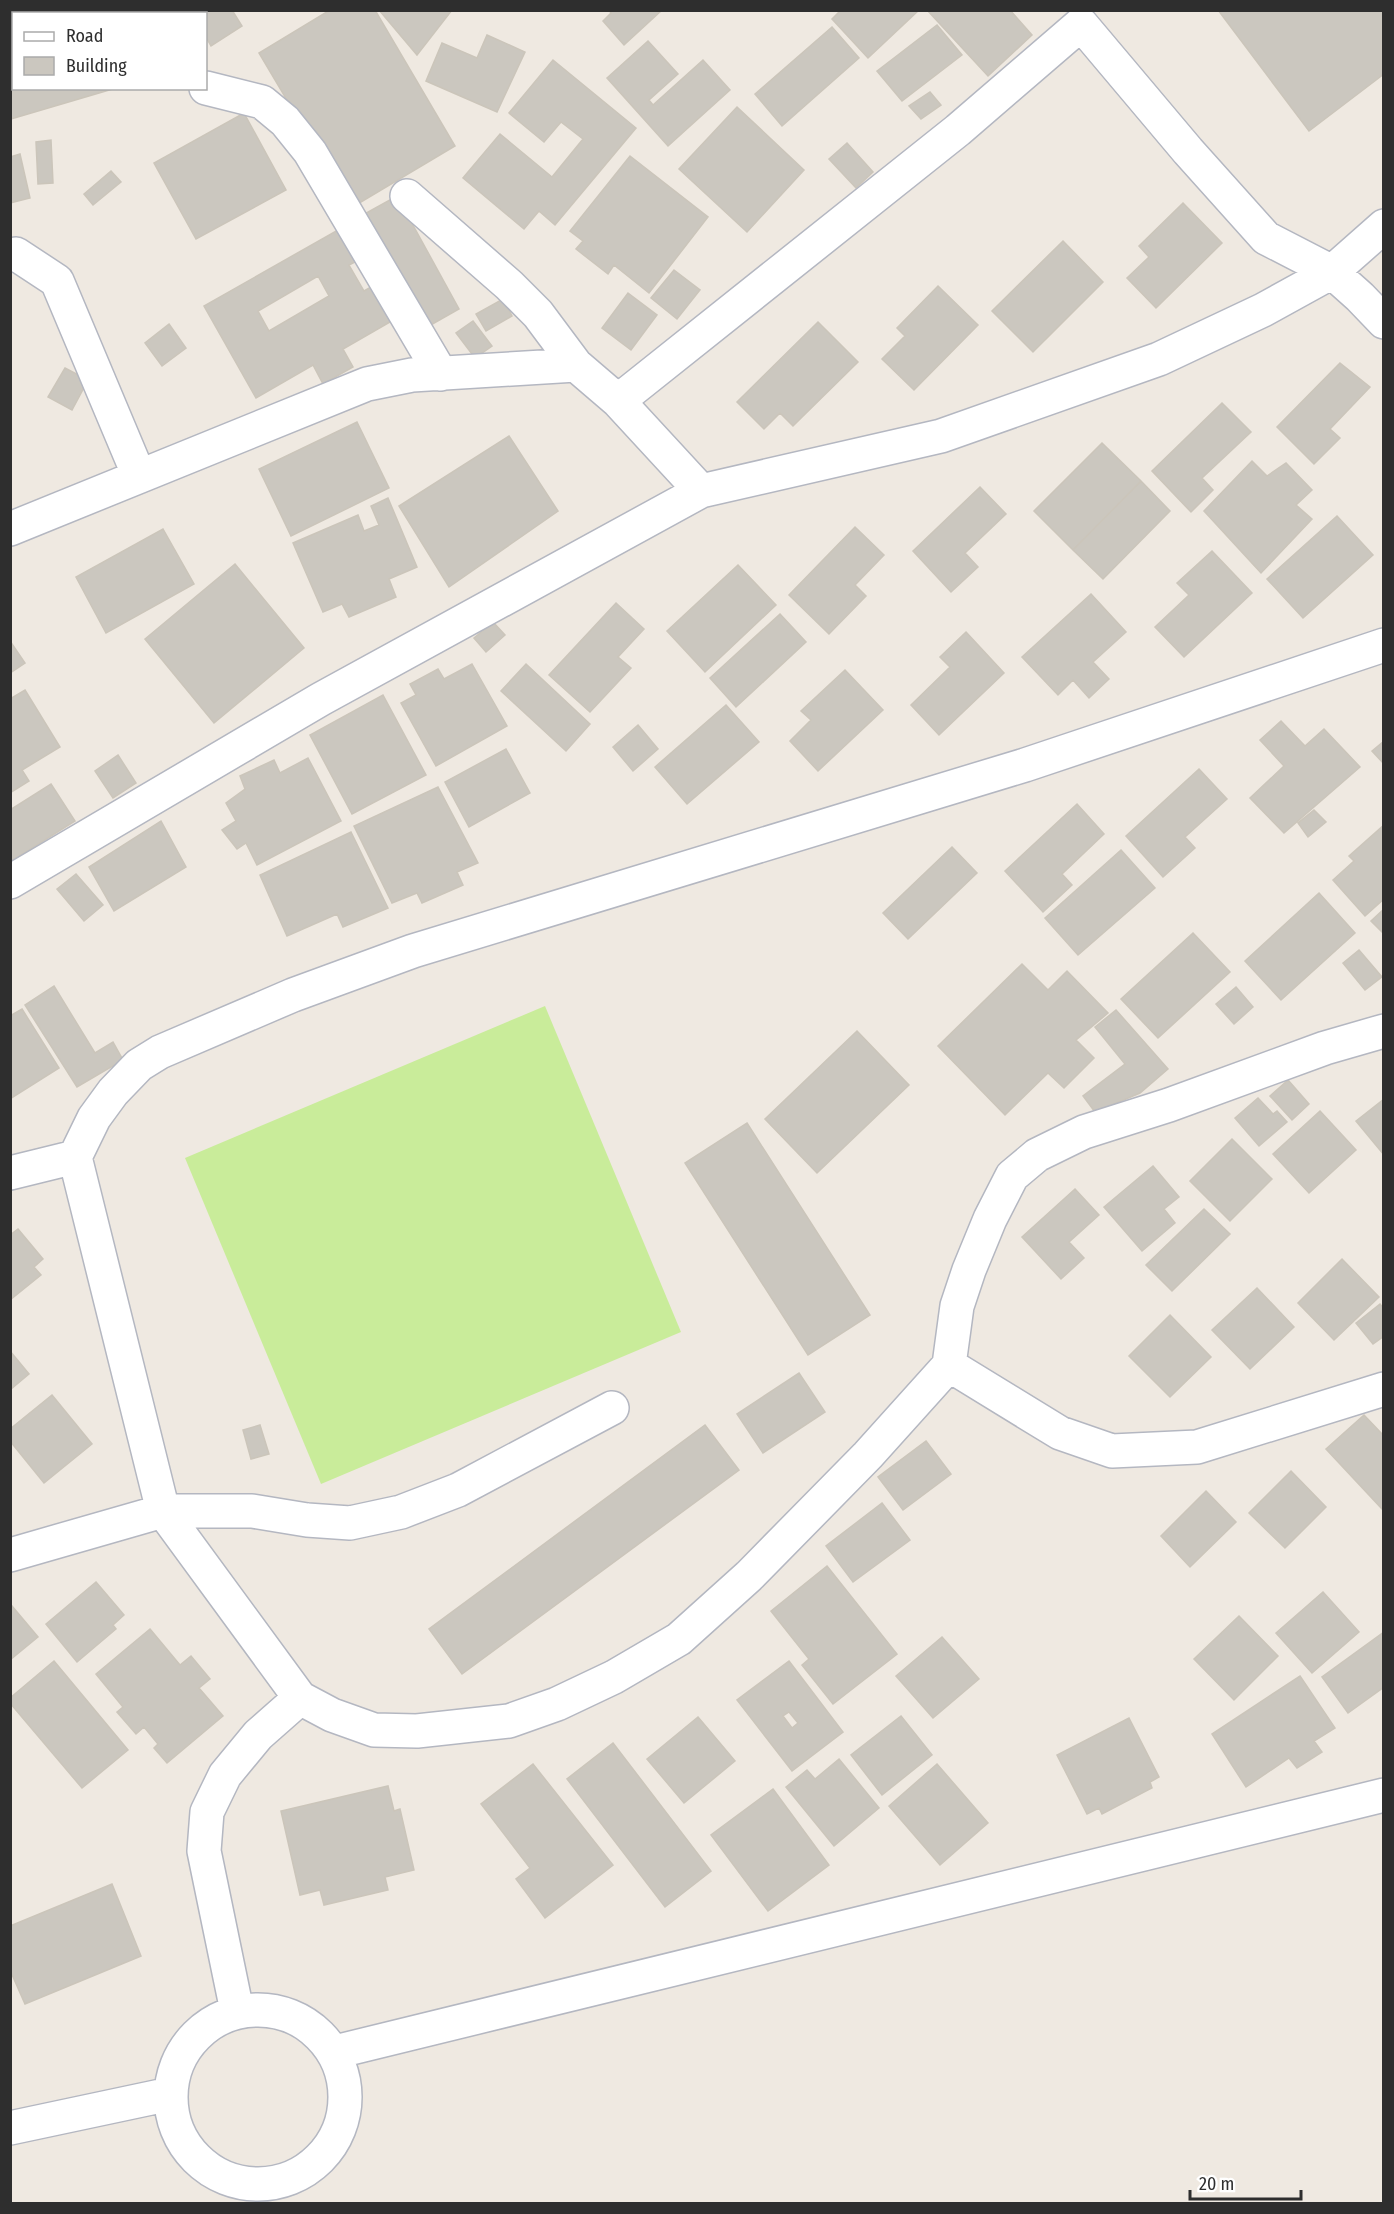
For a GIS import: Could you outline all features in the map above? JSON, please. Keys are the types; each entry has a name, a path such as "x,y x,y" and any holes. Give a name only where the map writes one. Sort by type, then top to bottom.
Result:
{"street":[{"path":"618,401 958,130 1081,24 1188,151 1266,238 1332,272 1383,322"},
{"path":"207,88 262,102 285,121 310,152 441,374"},
{"path":"407,196 500,277 538,314 576,365 618,401 702,490"},
{"path":"10,882 321,699 702,490 940,436 1159,359 1263,310 1332,272 1383,226"},
{"path":"10,255 16,254 57,281 139,476"},
{"path":"10,529 367,384 412,375 576,365"},
{"path":"1383,645 1025,765 413,951 293,994 160,1052 140,1065 113,1092 94,1118 75,1157 163,1511 300,1698 332,1715 374,1730 417,1731 509,1721 557,1704 614,1677 679,1639 749,1576 868,1455 949,1365 957,1306 990,1219 1012,1176 1037,1155 1084,1132 1169,1105 1325,1048 1383,1031"},
{"path":"10,1173 75,1157"},
{"path":"949,1365 1060,1433 1112,1451 1197,1447 1383,1389"},
{"path":"10,1555 163,1511 252,1511 307,1520 350,1523 401,1512 458,1490 612,1408"},
{"path":"237,2011 204,1851 207,1812 225,1775 258,1735 300,1698"},
{"path":"335,2052 1383,1795"},
{"path":"265,2009 293,2015 317,2030 335,2052 346,2083 345,2115 332,2146 281,2193 216,2174 191,2154 175,2127 170,2094 175,2067 190,2042 211,2023 237,2011 265,2009"},
{"path":"10,2128 170,2094"}],"green space":[{"path":"545,1006 681,1332 321,1484 185,1158"}],"building":[{"path":"10,10 17,10 18,12 12,12 12,90 109,90 11,119"},
{"path":"26,10 110,10 110,12 26,12"},
{"path":"199,10 232,10 242,26 211,46 207,39 207,12 196,12"},
{"path":"330,10 375,10 455,146 351,208 259,53"},
{"path":"379,10 452,10 417,55"},
{"path":"609,10 662,10 624,45 603,21 611,13"},
{"path":"841,10 919,10 868,58 832,19"},
{"path":"927,10 1010,10 1032,35 988,76"},
{"path":"1218,10 1384,10 1384,74 1309,131"},
{"path":"937,25 962,55 902,101 877,71"},
{"path":"832,27 859,58 782,126 755,94"},
{"path":"487,35 525,52 497,112 426,81 442,43 477,58"},
{"path":"648,41 678,74 649,100 653,105 703,60 730,90 668,146 607,78"},
{"path":"553,60 636,128 555,225 539,211 524,229 463,178 500,134 552,177 583,139 561,122 544,142 509,113"},
{"path":"930,92 941,105 921,119 909,106"},
{"path":"737,107 804,170 747,232 679,169"},
{"path":"244,113 286,190 196,239 154,163"},
{"path":"51,140 53,183 38,184 36,142"},
{"path":"847,143 873,172 856,188 829,159"},
{"path":"20,154 30,198 10,203 10,157"},
{"path":"630,156 708,217 649,293 614,265 608,274 576,249 583,241 570,231"},
{"path":"111,171 121,182 93,205 84,194"},
{"path":"397,196 459,309 422,330 359,217"},
{"path":"1183,203 1222,243 1156,308 1127,278 1149,257 1139,246"},
{"path":"345,226 363,258 349,265 364,291 378,283 397,318 343,349 353,367 323,384 313,365 256,398 204,306","holes":["318,276 329,296 269,331 258,311"]},
{"path":"1063,241 1103,282 1033,352 992,311"},
{"path":"674,270 700,290 677,319 651,298"},
{"path":"938,286 978,325 914,390 882,359 905,336 897,328"},
{"path":"628,293 657,315 631,350 602,328"},
{"path":"503,299 512,316 486,331 476,314"},
{"path":"473,321 492,346 475,358 456,333"},
{"path":"818,322 858,362 793,426 780,413 764,429 737,402"},
{"path":"169,324 186,348 162,366 145,343"},
{"path":"1340,363 1370,387 1330,429 1340,438 1314,464 1277,427"},
{"path":"65,368 88,380 72,410 48,397"},
{"path":"1222,403 1251,432 1202,478 1213,490 1191,512 1152,471"},
{"path":"357,422 389,488 291,536 259,469"},
{"path":"509,436 558,511 449,587 399,506"},
{"path":"1102,443 1141,481 1073,550 1034,511"},
{"path":"1252,461 1267,476 1286,463 1312,490 1296,505 1312,519 1261,573 1204,511"},
{"path":"1141,481 1170,511 1103,579 1073,550"},
{"path":"980,487 1006,514 965,553 978,567 951,592 913,551"},
{"path":"388,498 417,567 389,579 396,597 349,617 342,604 323,612 293,543 358,515 364,531 379,525 371,506"},
{"path":"1337,516 1373,555 1303,618 1267,579"},
{"path":"855,527 884,555 855,585 866,596 829,634 789,595"},
{"path":"163,529 194,584 106,633 76,577"},
{"path":"1212,551 1252,593 1184,657 1155,627 1189,595 1177,583"},
{"path":"235,564 304,648 214,723 145,639"},
{"path":"738,565 776,605 705,672 667,631"},
{"path":"1091,594 1126,632 1093,662 1109,679 1089,698 1073,680 1058,695 1022,657"},
{"path":"616,603 644,629 618,657 631,668 590,712 549,675"},
{"path":"780,614 806,642 736,707 710,678"},
{"path":"493,622 505,635 486,652 474,638"},
{"path":"966,632 1004,673 939,735 911,705 950,667 940,657"},
{"path":"10,641 25,663 10,673"},
{"path":"472,664 507,726 436,766 401,703 416,695 410,684 438,669 444,679"},
{"path":"526,664 590,724 566,751 501,691"},
{"path":"845,670 883,710 818,771 790,741 811,720 801,711"},
{"path":"25,690 60,747 22,770 29,781 10,793 10,699"},
{"path":"383,695 426,775 352,814 310,735"},
{"path":"726,705 759,742 687,804 655,767"},
{"path":"1281,721 1305,746 1324,729 1360,767 1284,833 1250,798 1284,766 1260,740"},
{"path":"638,725 658,749 633,771 613,747"},
{"path":"1384,741 1384,764 1372,751"},
{"path":"506,749 530,793 469,827 445,782"},
{"path":"118,755 136,783 113,798 95,771"},
{"path":"308,758 341,821 257,865 246,843 237,849 222,830 236,821 226,803 245,789 240,776 274,760 280,773"},
{"path":"1199,769 1227,799 1185,837 1195,848 1163,877 1126,836"},
{"path":"51,784 75,821 10,862 10,810"},
{"path":"438,787 478,863 457,872 463,885 422,903 417,893 392,903 354,826"},
{"path":"1077,804 1104,834 1062,874 1072,885 1043,912 1005,871"},
{"path":"1314,810 1326,822 1308,837 1298,823"},
{"path":"161,821 186,867 114,911 89,867"},
{"path":"1384,825 1384,899 1365,916 1333,880 1354,861 1349,856"},
{"path":"351,832 388,908 343,927 337,914 287,936 260,875"},
{"path":"952,847 977,873 908,939 883,913"},
{"path":"1121,850 1155,888 1078,955 1045,918"},
{"path":"76,874 103,905 84,921 57,889"},
{"path":"1319,893 1355,933 1281,1000 1245,961"},
{"path":"1384,909 1384,934 1371,921"},
{"path":"1193,933 1230,972 1158,1038 1121,999"},
{"path":"1359,950 1382,977 1365,990 1343,963"},
{"path":"1022,964 1048,990 1067,971 1108,1013 1076,1040 1094,1058 1064,1088 1048,1073 1005,1115 938,1046"},
{"path":"54,986 95,1053 113,1042 123,1060 77,1087 25,1005"},
{"path":"1236,987 1253,1007 1234,1024 1216,1004"},
{"path":"22,1009 59,1068 10,1099 10,1016"},
{"path":"1116,1010 1168,1069 1140,1093 1095,1112 1083,1096 1125,1064 1095,1027"},
{"path":"857,1031 909,1085 817,1173 765,1119"},
{"path":"1288,1080 1309,1104 1292,1120 1270,1096"},
{"path":"1258,1098 1273,1114 1277,1111 1287,1122 1259,1146 1235,1118"},
{"path":"1384,1099 1384,1155 1356,1121"},
{"path":"1320,1111 1356,1150 1309,1193 1273,1154"},
{"path":"747,1123 870,1315 808,1355 685,1163"},
{"path":"1232,1139 1272,1179 1230,1221 1190,1181"},
{"path":"1153,1166 1179,1197 1164,1209 1175,1223 1142,1251 1104,1207"},
{"path":"1075,1189 1099,1215 1069,1242 1084,1258 1061,1279 1022,1237"},
{"path":"1204,1209 1230,1234 1172,1291 1146,1265"},
{"path":"18,1229 43,1259 34,1267 41,1275 10,1300 10,1235"},
{"path":"1342,1259 1379,1297 1334,1340 1298,1303"},
{"path":"1257,1288 1294,1327 1250,1369 1212,1330"},
{"path":"1380,1304 1384,1309 1384,1336 1373,1344 1356,1323"},
{"path":"1170,1315 1211,1357 1170,1397 1129,1356"},
{"path":"10,1351 29,1374 10,1390"},
{"path":"799,1373 825,1412 763,1453 737,1414"},
{"path":"52,1395 92,1444 44,1483 10,1441 10,1429"},
{"path":"1364,1415 1384,1436 1384,1511 1326,1449"},
{"path":"260,1425 269,1454 251,1459 243,1430"},
{"path":"705,1425 739,1470 462,1674 429,1629"},
{"path":"926,1441 951,1474 903,1510 878,1477"},
{"path":"1291,1471 1326,1507 1285,1548 1249,1513"},
{"path":"1206,1491 1236,1522 1190,1567 1161,1536"},
{"path":"882,1503 910,1540 853,1582 826,1546"},
{"path":"827,1566 897,1654 833,1704 802,1665 809,1659 771,1611"},
{"path":"96,1582 124,1615 113,1625 116,1629 77,1662 46,1624"},
{"path":"1323,1592 1359,1632 1312,1673 1276,1633"},
{"path":"12,1606 38,1637 10,1660 10,1607"},
{"path":"1239,1616 1278,1656 1234,1700 1194,1659"},
{"path":"150,1629 180,1665 191,1656 210,1679 199,1688 223,1716 167,1763 154,1748 158,1744 144,1727 136,1734 117,1712 123,1707 96,1674"},
{"path":"1384,1632 1384,1687 1348,1713 1322,1677"},
{"path":"942,1637 979,1679 933,1718 896,1676"},
{"path":"54,1661 128,1750 82,1788 10,1703 10,1698"},
{"path":"789,1661 843,1732 792,1771 737,1700","holes":["789,1712 798,1723 792,1728 783,1716"]},
{"path":"1300,1676 1335,1728 1314,1741 1322,1752 1297,1768 1289,1758 1246,1787 1212,1734"},
{"path":"901,1716 932,1755 882,1795 851,1755"},
{"path":"698,1717 735,1761 684,1803 647,1759"},
{"path":"1129,1718 1159,1777 1150,1782 1152,1788 1102,1814 1099,1808 1087,1814 1057,1755"},
{"path":"613,1743 711,1871 665,1907 567,1779"},
{"path":"839,1759 879,1808 834,1846 786,1787 807,1770 815,1779"},
{"path":"533,1764 613,1865 545,1918 516,1879 530,1868 481,1804"},
{"path":"937,1764 988,1823 940,1865 889,1806"},
{"path":"388,1786 394,1811 400,1809 414,1870 385,1877 388,1890 324,1905 320,1890 300,1895 281,1811"},
{"path":"773,1789 829,1865 768,1911 711,1835"},
{"path":"112,1884 141,1956 25,2004 10,1970 10,1926"}]}
